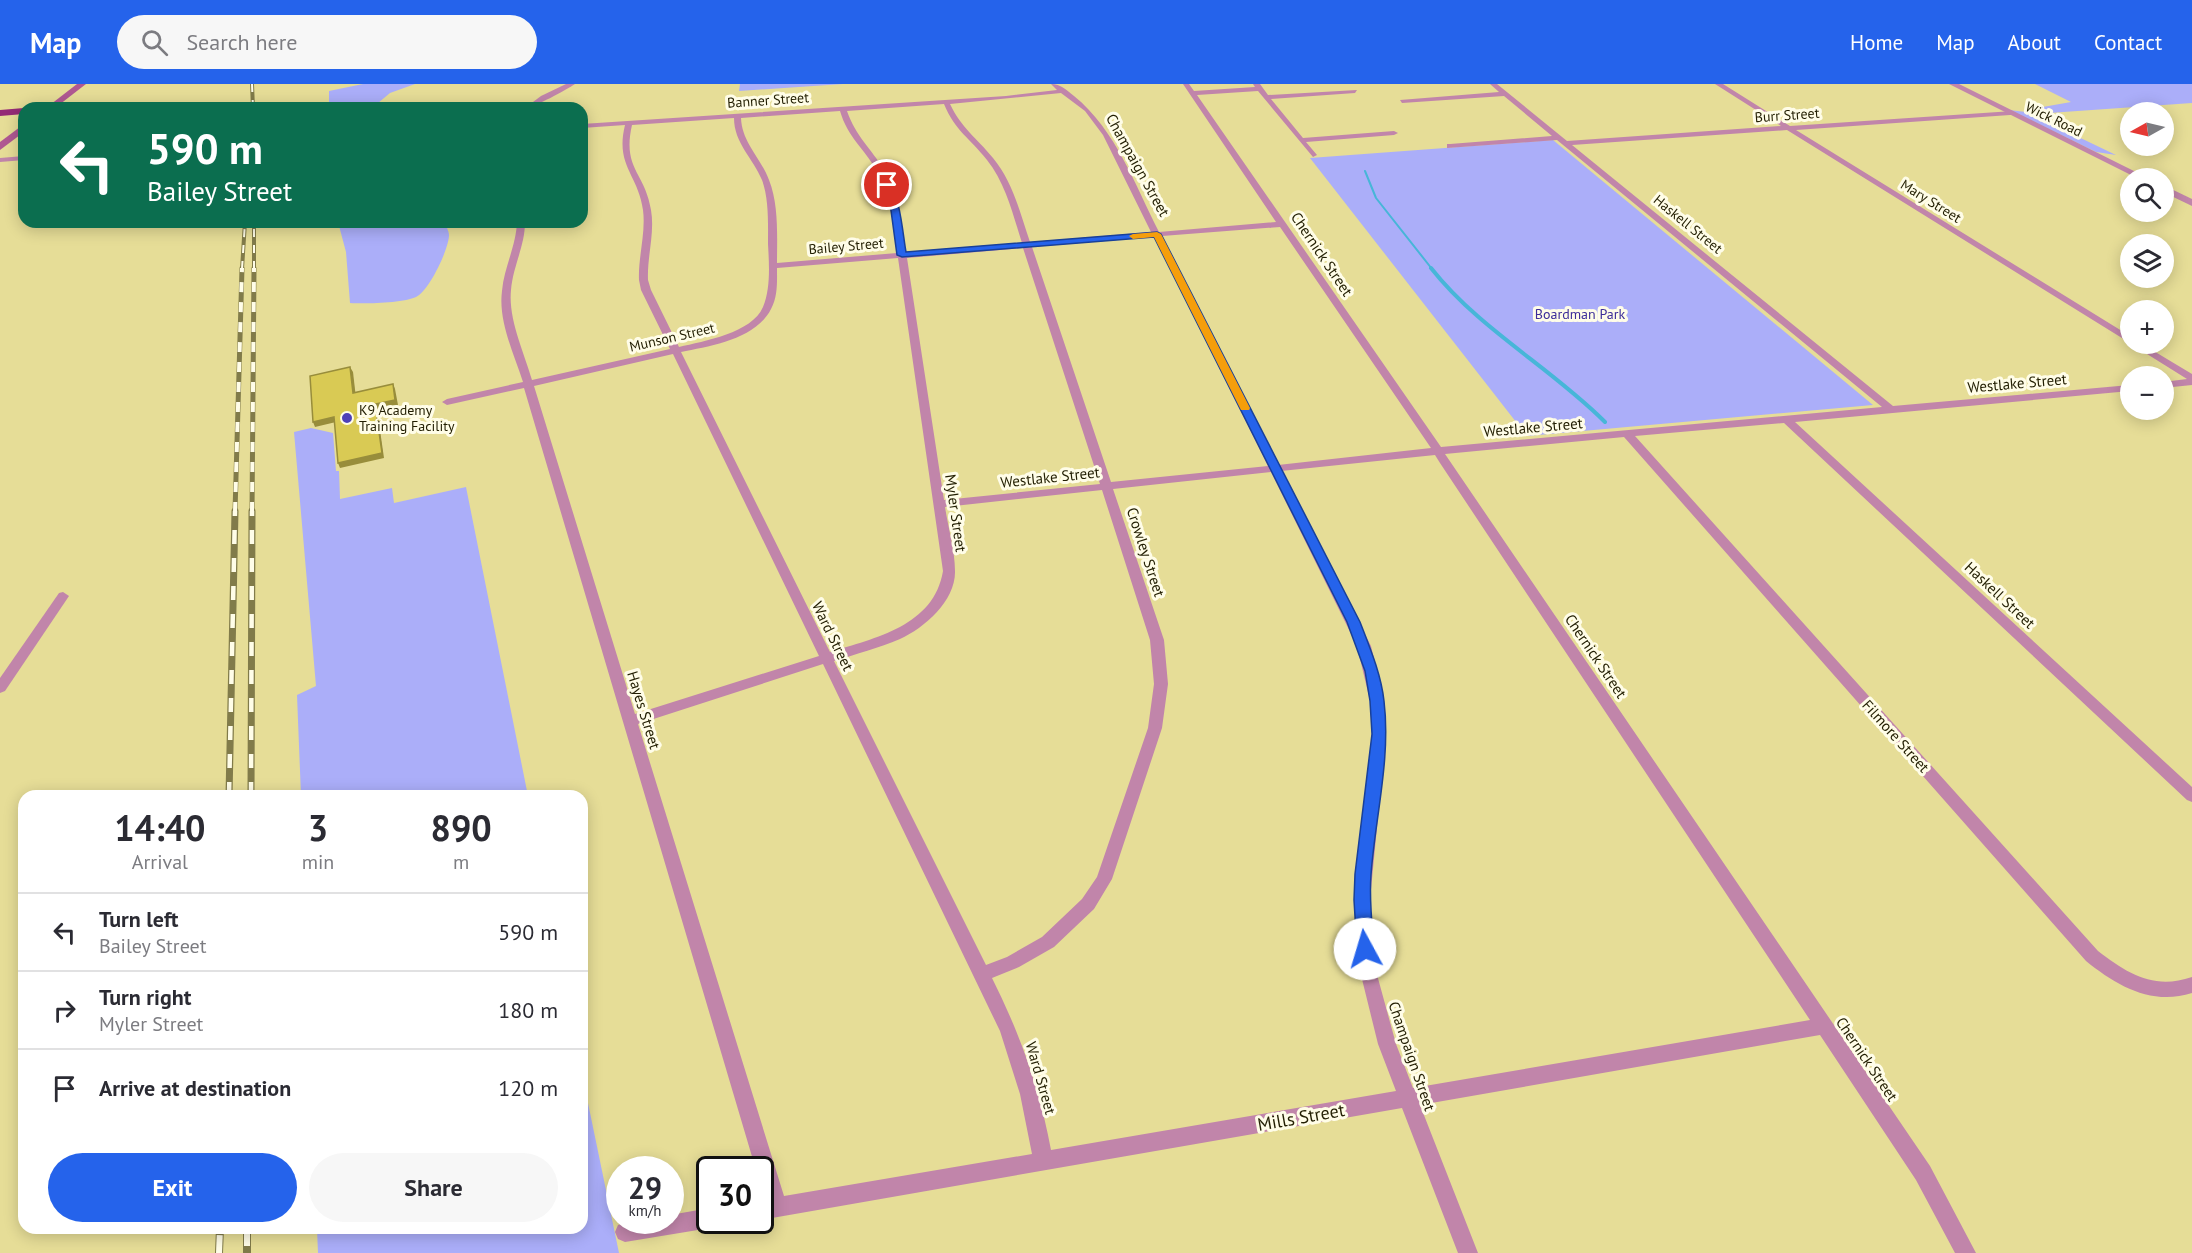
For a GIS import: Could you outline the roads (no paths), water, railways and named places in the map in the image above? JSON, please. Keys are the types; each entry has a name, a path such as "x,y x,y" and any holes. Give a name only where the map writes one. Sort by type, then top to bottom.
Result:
{"highway":[{"path":"0,115 18,112"},
{"path":"0,115 18,116"}],"main road":[{"path":"45,102 68,84"},
{"path":"58,102 82,84"},
{"path":"2,144 18,132"}],"street":[{"path":"537,102 572,84"},
{"name":"Haskell Street","path":"1493,84 1891,410"},
{"name":"Mary Street","path":"1718,84 2120,334"},
{"name":"Wick Road","path":"1953,84 2123,168"},
{"path":"1189,88 1258,86 1313,155"},
{"name":"Banner Street","path":"588,126 1022,97 1059,88"},
{"name":"Champaign Street","path":"1059,88 1087,110 1102,127 1354,622 1372,671 1379,734 1363,874 1363,927 1368,970 1377,1012 1468,1253"},
{"name":"Chernick Street","path":"1189,88 1438,451 1923,1173 1966,1253"},
{"path":"1266,97 1355,91"},
{"path":"1402,101 1506,94"},
{"name":"Crowley Street","path":"946,102 955,122 991,160 1010,191 1160,655 1162,689 1155,728 1104,879 1088,904 1063,930 1040,948 981,975"},
{"name":"Myler Street","path":"631,722 896,636 926,616 947,585 949,571 940,504 894,203 873,158 849,128 843,109"},
{"name":"Burr Street","path":"1450,146 1789,128 2010,113"},
{"name":"Munson Street","path":"447,402 728,337 760,318 770,301 772,266 770,193 760,167 740,136 736,116"},
{"name":"Ward Street","path":"629,123 623,145 625,155 642,192 648,213 649,228 642,265 646,291 981,975 1022,1064 1035,1110 1043,1161"},
{"path":"1301,140 1394,133"},
{"path":"0,160 18,158"},
{"path":"2174,194 2192,203"},
{"name":"Bailey Street","path":"772,266 1282,224"},
{"name":"Hayes Street","path":"520,228 518,247 507,279 505,298 508,317 631,722 754,1156"},
{"path":"2152,354 2192,380"},
{"path":"2174,383 2192,380"},
{"name":"Westlake Street","path":"940,504 1438,451 2120,389"},
{"name":"Haskell Street","path":"1786,419 2192,796"},
{"name":"Filmore Street","path":"1627,434 2062,922 2084,950 2113,973 2143,986 2175,990 2192,985"},
{"path":"0,688 63,596"},
{"name":"Mills Street","path":"774,1207 1824,1026"}],"waterway":[{"path":"1365,171 1376,198 1432,269"},
{"path":"1431,268 1471,310 1584,402 1605,422"}],"railway":[{"path":"252,84 253,102"},
{"path":"242,269 245,228"},
{"path":"254,228 254,268"},
{"path":"235,512 242,268"},
{"path":"252,512 254,268"},
{"path":"229,790 235,511"},
{"path":"251,790 252,511"},
{"path":"219,1253 220,1234"},
{"path":"247,1234 247,1253"}],"place":[{"name":"K9 Academy Training Facility","path":"347,418"}],"park label":[{"name":"Boardman Park","path":"1580,314"}]}
